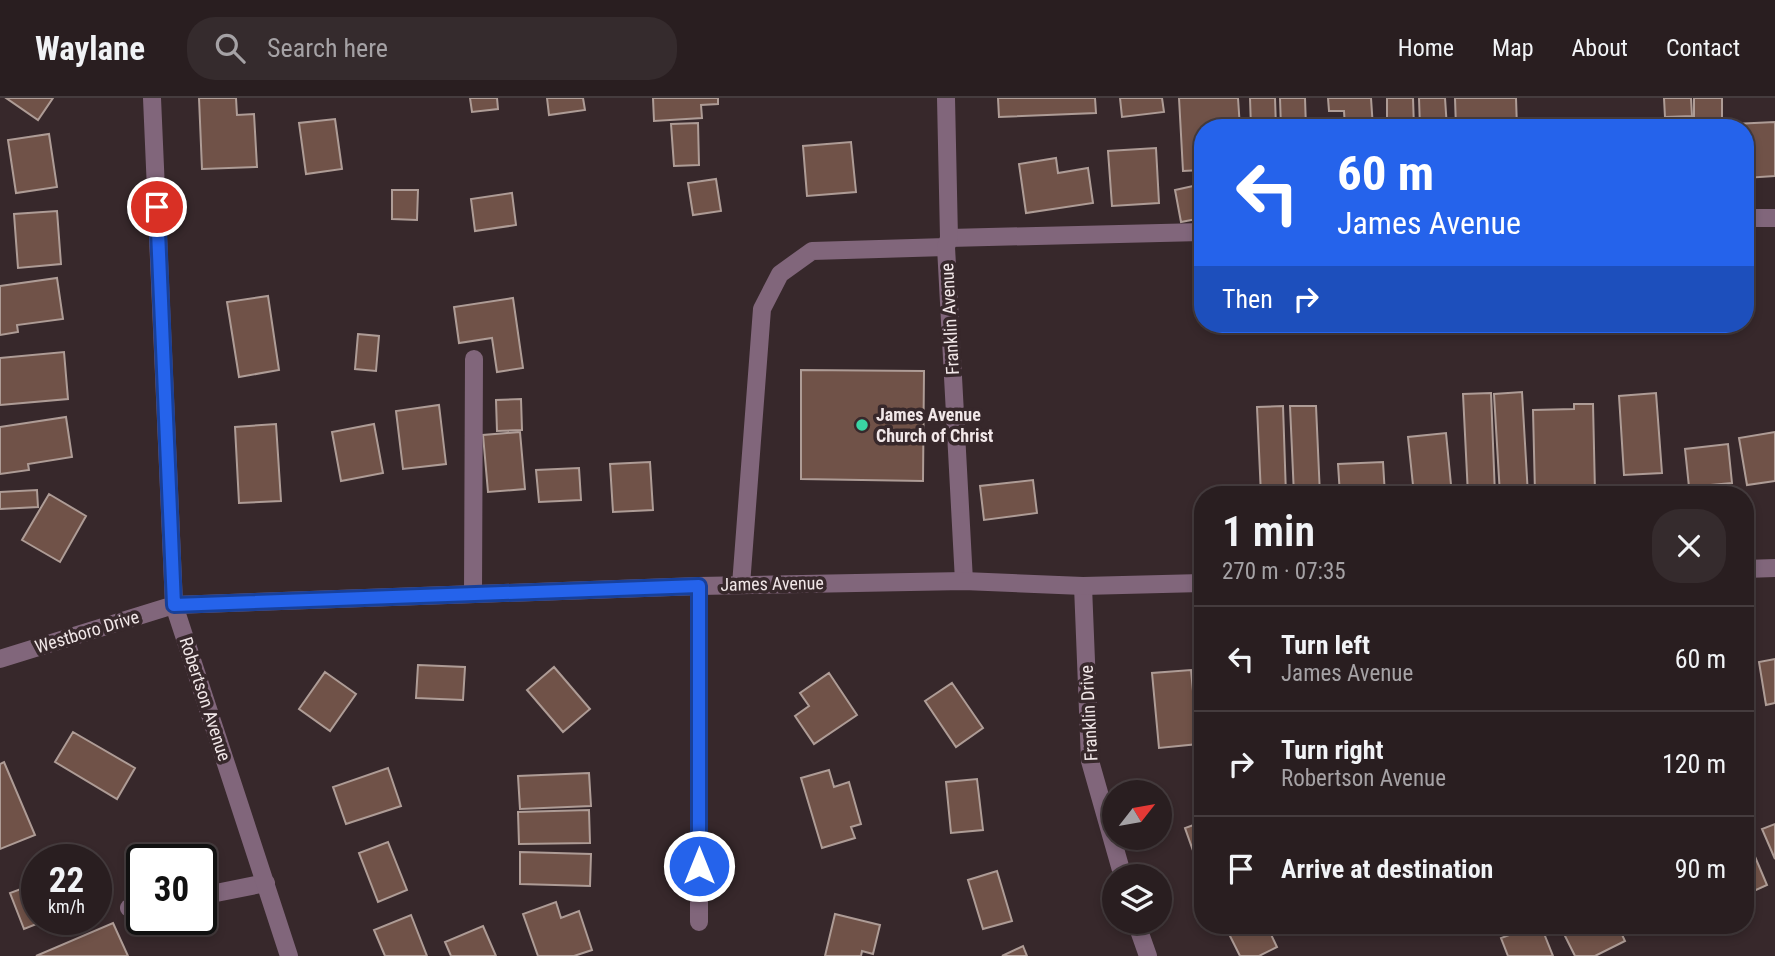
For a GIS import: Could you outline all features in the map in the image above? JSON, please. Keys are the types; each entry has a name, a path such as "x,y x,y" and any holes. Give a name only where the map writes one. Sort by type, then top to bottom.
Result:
{"street":[{"name":"Robertson Avenue","path":"152,98 174,605 289,956"},
{"name":"Franklin Avenue","path":"946,98 948,242 964,581"},
{"path":"1754,219 1775,218"},
{"path":"741,585 762,309 780,275 812,251 948,242 1194,232"},
{"path":"473,594 474,359"},
{"path":"1754,569 1775,568"},
{"name":"James Avenue","path":"174,605 741,585 964,581 1083,586 1194,583"},
{"path":"699,586 699,922"},
{"name":"Franklin Drive","path":"1083,586 1090,761 1119,864"},
{"name":"Westboro Drive","path":"0,659 174,605"},
{"path":"217,893 266,883"},
{"path":"1140,934 1148,956"}],"building":[{"path":"6,98 53,98 38,120"},
{"path":"199,98 236,98 237,115 254,114 257,167 202,169"},
{"path":"470,98 497,98 498,109 472,112"},
{"path":"547,98 583,98 585,110 549,115"},
{"path":"653,98 718,98 718,104 701,105 702,118 654,121"},
{"path":"998,98 1095,98 1096,113 999,117"},
{"path":"1120,98 1162,98 1164,112 1122,117"},
{"path":"1179,98 1238,98 1239,119 1194,119 1194,170 1183,171"},
{"path":"1250,98 1275,98 1276,119 1251,119"},
{"path":"1280,98 1305,98 1306,119 1281,119"},
{"path":"1328,98 1371,98 1372,119 1344,119 1344,111 1329,111"},
{"path":"1387,98 1413,98 1414,119 1387,119"},
{"path":"1419,98 1445,98 1446,119 1420,119"},
{"path":"1455,98 1516,98 1517,119 1456,119"},
{"path":"1664,98 1691,98 1692,116 1665,117"},
{"path":"1694,98 1722,98 1722,119 1694,119"},
{"path":"335,119 342,169 306,174 299,123"},
{"path":"1775,122 1775,176 1754,177 1754,123"},
{"path":"698,123 699,165 674,166 671,124"},
{"path":"49,134 57,187 16,193 8,140"},
{"path":"851,142 856,192 807,196 803,146"},
{"path":"1156,148 1159,203 1112,206 1108,151"},
{"path":"1056,158 1058,173 1088,168 1093,203 1026,213 1019,164"},
{"path":"716,179 721,211 693,215 688,183"},
{"path":"1194,186 1194,220 1181,222 1175,190"},
{"path":"392,190 418,190 417,220 392,219"},
{"path":"512,193 516,225 475,231 471,199"},
{"path":"57,211 61,264 18,268 14,214"},
{"path":"57,278 63,319 17,325 18,332 0,335 0,286"},
{"path":"268,296 279,370 239,377 227,302"},
{"path":"513,298 523,368 497,372 492,338 459,343 454,307"},
{"path":"358,334 379,336 376,371 355,369"},
{"path":"64,352 68,399 0,405 0,358"},
{"name":"James Avenue Church of Christ","path":"801,370 924,371 923,481 801,479"},
{"path":"1522,392 1527,486 1499,486 1494,394"},
{"path":"1491,393 1495,486 1468,486 1463,394"},
{"path":"1656,393 1662,473 1624,475 1619,396"},
{"path":"521,399 522,430 497,431 496,400"},
{"path":"1574,404 1593,404 1595,486 1535,486 1533,410 1574,409"},
{"path":"439,405 446,464 403,469 396,411"},
{"path":"1283,406 1286,486 1261,486 1257,407"},
{"path":"1290,406 1316,406 1320,486 1294,486"},
{"path":"66,417 72,457 28,464 29,470 0,474 0,427"},
{"path":"276,424 281,501 239,503 235,427"},
{"path":"374,424 383,473 341,481 332,432"},
{"path":"520,432 525,489 488,492 483,435"},
{"path":"1775,432 1775,481 1747,485 1739,438"},
{"path":"1446,433 1451,486 1413,486 1408,437"},
{"path":"1728,444 1732,483 1689,486 1685,449"},
{"path":"650,462 653,510 613,512 610,464"},
{"path":"1383,462 1384,486 1339,486 1338,464"},
{"path":"579,468 581,500 539,502 536,470"},
{"path":"1033,480 1037,513 984,520 980,486"},
{"path":"37,490 38,507 0,509 0,492"},
{"path":"49,494 86,516 60,562 22,540"},
{"path":"1775,659 1775,703 1766,705 1759,662"},
{"path":"418,665 465,667 463,700 416,698"},
{"path":"554,667 590,709 563,732 527,690"},
{"path":"1191,670 1194,744 1159,748 1152,673"},
{"path":"325,672 356,694 330,731 299,709"},
{"path":"829,673 857,715 814,744 795,716 809,706 800,693"},
{"path":"952,683 983,728 956,747 925,701"},
{"path":"73,732 135,768 117,799 55,762"},
{"path":"4,762 35,835 0,849 0,764"},
{"path":"388,768 401,806 346,824 333,787"},
{"path":"829,770 834,787 849,782 861,824 851,827 855,838 822,848 801,778"},
{"path":"589,773 591,806 520,809 518,776"},
{"path":"977,779 983,830 951,833 946,782"},
{"path":"589,810 590,843 519,844 518,812"},
{"path":"1775,824 1775,859 1762,829"},
{"path":"1194,825 1194,853 1185,828"},
{"path":"388,842 407,890 378,902 359,853"},
{"path":"520,852 591,854 590,886 520,884"},
{"path":"1754,854 1767,885 1754,891"},
{"path":"997,871 1012,921 983,929 968,880"},
{"path":"21,889 21,921 10,893"},
{"path":"556,902 561,918 579,911 592,950 574,956 538,956 523,914"},
{"path":"835,914 880,925 873,954 862,951 861,956 825,956"},
{"path":"411,915 427,956 385,956 374,930"},
{"path":"112,923 128,956 36,956 85,935 112,935"},
{"path":"483,926 496,956 451,956 445,942"},
{"path":"1229,934 1271,934 1277,947 1259,956 1240,956"},
{"path":"1512,934 1544,934 1553,956 1508,956 1501,938"},
{"path":"1564,934 1622,934 1625,941 1595,956 1575,956"},
{"path":"1023,946 1027,956 1002,956"}],"place":[{"name":"James Avenue Church of Christ","path":"862,425"}],"route":[{"path":"157,207 174,605 699,586 699,866"}]}
